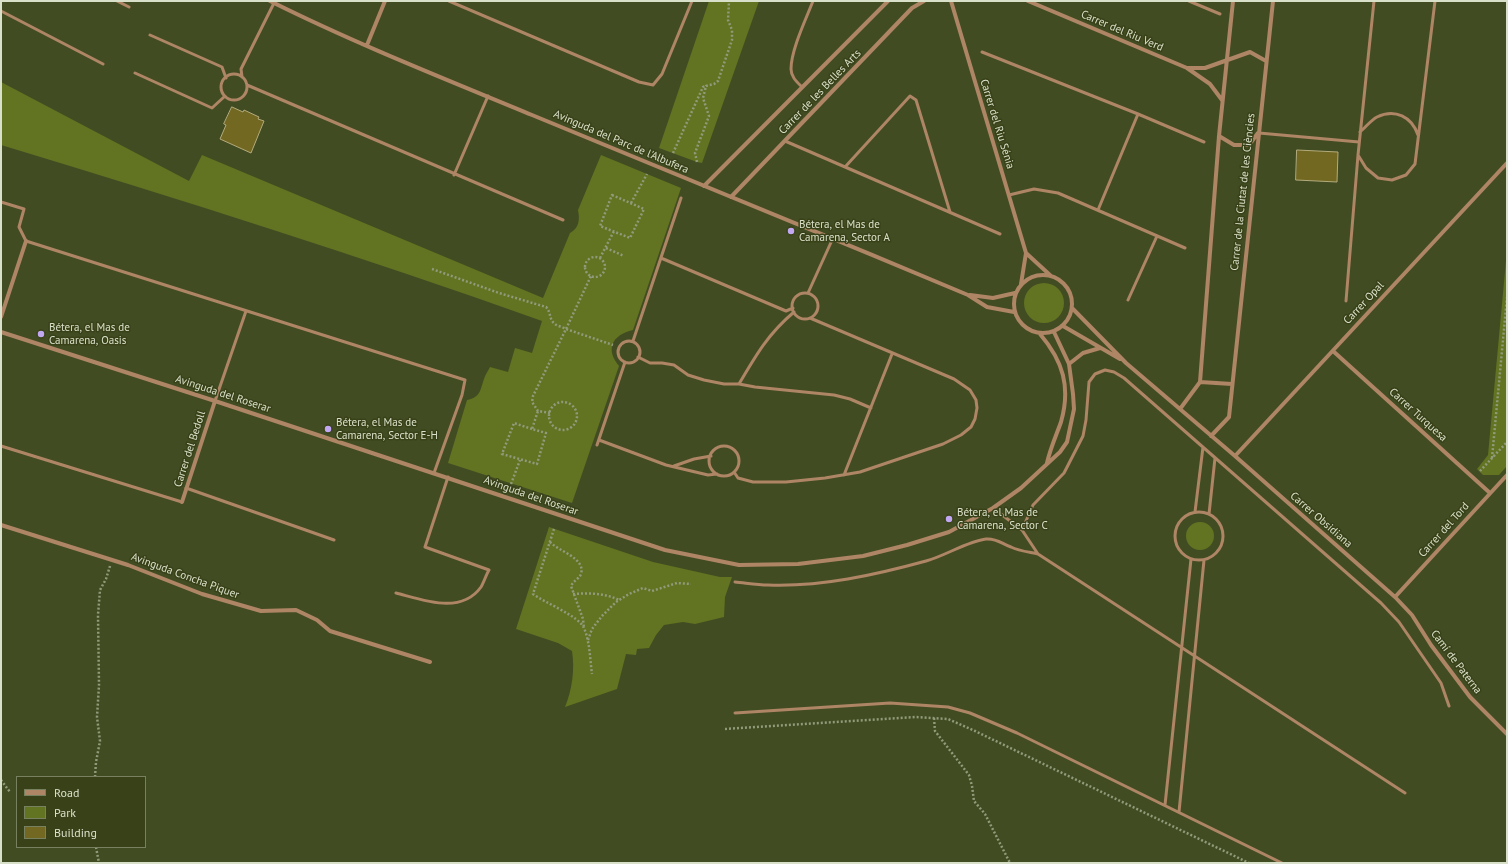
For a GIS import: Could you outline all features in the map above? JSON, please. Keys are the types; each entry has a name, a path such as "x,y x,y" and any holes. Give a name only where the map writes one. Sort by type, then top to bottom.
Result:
{"street":[{"path":"367,45 385,1"},
{"name":"Carrer de les Belles Arts","path":"704,186 888,1"},
{"name":"Carrer de les Belles Arts","path":"731,197 912,8 924,1"},
{"name":"Carrer del Riu Sénia","path":"951,1 1026,253 1021,284"},
{"name":"Carrer del Riu Verd","path":"1028,1 1187,68 1210,84 1223,101"},
{"path":"1180,409 1200,382 1219,136 1233,1"},
{"name":"Carrer de la Ciutat de les Ciències","path":"1211,436 1229,417 1273,1"},
{"name":"Avinguda del Parc de l'Albufera","path":"272,2 367,45 488,96 968,295 987,307 1014,312"},
{"name":"Carrer del Riu Verd","path":"1187,68 1205,68 1250,52 1266,61"},
{"path":"1219,136 1234,146 1249,145 1259,133"},
{"name":"Carrer Opal","path":"1235,456 1507,163"},
{"path":"1,316 26,241"},
{"path":"1026,253 1051,276 1060,280 1072,297 1072,308 1069,318 1063,326 1054,332 1040,334 1034,333 1025,329 1018,321 1014,312 1013,302 1015,292 1021,284 1029,278 1039,275 1051,276"},
{"name":"Avinguda del Parc de l'Albufera","path":"968,295 993,298 1015,292"},
{"path":"1072,308 1126,362 1235,456"},
{"path":"1063,326 1126,362"},
{"name":"Avinguda del Roserar","path":"1,332 448,477 665,550 739,565 798,564 863,556 949,532 993,508 1021,488 1060,452 1067,442 1074,409 1069,364 1054,332"},
{"path":"1040,334 1051,346 1062,368 1065,385 1065,403 1060,423 1049,451 1047,464"},
{"path":"1069,364 1084,353 1100,348"},
{"name":"Carrer Turquesa","path":"1333,351 1490,493"},
{"path":"1200,382 1232,384"},
{"name":"Carrer del Bedoll","path":"182,502 215,401"},
{"name":"Carrer Obsidiana","path":"1235,456 1395,597"},
{"name":"Carrer del Tord","path":"1395,597 1507,475"},
{"name":"Avinguda Concha Piquer","path":"1,525 112,560 202,594 262,611 296,610 317,620 330,631 430,662"},
{"name":"Camí de Paterna","path":"1395,597 1412,615 1431,645 1470,697 1507,734"}],"lane":[{"path":"118,1 129,7"},
{"path":"449,1 639,82 653,85 662,74 692,1"},
{"path":"802,87 794,79 791,70 794,51 813,1"},
{"path":"1189,1 1220,14"},
{"path":"1346,301 1359,142 1374,1"},
{"path":"1358,155 1366,168 1378,178 1392,180 1406,175 1415,164 1435,1"},
{"path":"272,2 241,69 242,77 247,85 454,175 563,220"},
{"path":"1,11 103,64"},
{"path":"150,35 222,67 226,78"},
{"path":"982,52 1204,142"},
{"path":"135,73 212,108 225,96"},
{"path":"242,77 234,75 223,81 222,87 225,96 233,100 239,99 246,93 247,85"},
{"path":"454,175 488,96"},
{"path":"845,167 910,96 916,100 950,212"},
{"path":"1098,210 1138,114"},
{"path":"1360,132 1377,117 1397,114 1409,119 1416,129 1418,136"},
{"path":"1259,133 1359,142"},
{"path":"785,141 1000,234"},
{"path":"1009,195 1034,189 1058,193 1185,248"},
{"path":"633,341 681,198"},
{"path":"1,202 24,209 19,227 26,241 465,380 462,395 434,473"},
{"path":"1128,300 1157,236"},
{"path":"808,293 833,238"},
{"path":"661,258 786,311 792,308"},
{"path":"734,472 738,478 753,482 825,478 860,472 943,444 961,435 971,427 975,419 977,408 976,400 970,390 954,378 892,354 810,318 800,318 792,308 796,296 808,293 813,295 818,302 817,311 810,318"},
{"path":"215,401 246,311"},
{"path":"740,384 758,351 766,340 794,312"},
{"path":"633,341 639,348 638,357 632,362 625,362 618,356 618,348 624,342 633,341"},
{"path":"844,475 892,354"},
{"path":"638,357 650,363 674,365 688,374 704,380 724,384 740,384 755,387 834,395 850,399 871,408"},
{"path":"597,445 625,362"},
{"path":"1022,530 1032,505 1064,473 1083,436 1086,420 1089,382 1095,374 1105,370 1114,372 1124,378 1380,603 1399,622 1440,682 1449,706"},
{"path":"599,440 674,466 708,475 717,474 726,476 734,472 739,462 737,454 734,450 727,446 722,446 712,453 710,464 712,470 717,474"},
{"path":"1,446 182,502"},
{"path":"1195,512 1203,447"},
{"path":"674,466 694,459 711,456"},
{"path":"1209,514 1215,458"},
{"path":"396,593 435,602 458,603 471,597 481,586 489,570 425,547 448,477"},
{"path":"186,488 334,540"},
{"path":"993,508 1022,530 1038,554"},
{"path":"1202,512 1209,514 1216,518 1223,531 1221,546 1211,557 1204,560 1190,559 1183,555 1175,542 1174,534 1176,526 1187,514 1202,512"},
{"path":"734,582 768,585 804,584 841,580 883,572 942,557 971,543 985,539 996,539 1011,548 1038,554 1406,792"},
{"path":"1165,805 1190,559"},
{"path":"1179,812 1204,560"},
{"path":"735,713 890,703 948,707 970,713 1017,733 1282,863"}],"path":[{"path":"673,153 703,87 714,84 718,81 732,40 732,30 728,20 729,1"},
{"path":"697,162 695,153 709,116 703,98 706,86"},
{"path":"631,203 647,174"},
{"path":"612,195 631,203 644,209 630,238 600,226 612,195"},
{"path":"600,258 614,232"},
{"path":"606,248 624,256"},
{"path":"592,257 600,258 605,265 604,271 600,275 591,276 585,268 587,261 592,257"},
{"path":"432,269 546,308 549,310 554,324 613,345"},
{"path":"550,413 538,411 532,402 533,396 591,276"},
{"path":"1492,458 1507,297"},
{"path":"564,402 575,408 577,417 574,426 561,430 553,426 550,422 550,413 555,405 564,402"},
{"path":"532,429 538,411"},
{"path":"514,423 532,429 546,433 536,464 502,454 514,423"},
{"path":"1480,472 1507,442"},
{"path":"511,484 520,460"},
{"path":"554,529 533,594 575,618 584,628"},
{"path":"550,542 552,545 575,558 582,572 580,577 573,582 571,586 583,619 588,641 592,674"},
{"path":"95,776 100,741 97,717 99,685 98,615 100,590 106,579 112,560"},
{"path":"588,641 592,629 598,620 619,600 643,588 652,591 677,583 692,584"},
{"path":"573,594 600,594 619,600"},
{"path":"725,729 915,717 948,719 976,731 1249,863"},
{"path":"934,718 935,731 969,775 974,801 985,814 1010,863"},
{"path":"1,780 10,792"},
{"path":"96,848 99,863"}],"green space":[{"path":"709,1 759,1 702,163 659,148"},
{"path":"1,82 189,181 202,155 543,298 570,233 577,226 579,220 578,210 601,155 681,188 633,330 620,335 613,344 612,354 619,366 572,503 448,463 467,400 472,399 477,395 490,367 508,372 515,348 532,353 542,321 408,274 273,230 1,145"},
{"path":"1507,250 1507,466 1499,475 1483,475 1477,469 1488,455"},
{"path":"1048,283 1055,286 1061,292 1064,303 1063,311 1055,320 1048,323 1040,323 1033,320 1025,311 1024,299 1027,292 1036,284"},
{"path":"1200,522 1210,526 1214,536 1210,546 1200,550 1190,546 1186,536 1190,526"},
{"path":"549,527 653,562 720,577 732,577 725,597 724,617 695,624 683,622 664,625 656,635 649,648 637,649 636,655 626,654 617,689 565,707 572,680 572,651 558,643 516,629"}],"building":[{"path":"232,107 243,112 244,110 264,121 251,153 220,139 226,125 224,124"},
{"path":"1297,150 1338,152 1337,182 1296,180"}],"place":[{"name":"Bétera, el Mas de Camarena, Sector A","path":"791,231"},
{"name":"Bétera, el Mas de Camarena, Oasis","path":"41,334"},
{"name":"Bétera, el Mas de Camarena, Sector E-H","path":"328,429"},
{"name":"Bétera, el Mas de Camarena, Sector C","path":"949,519"}]}
